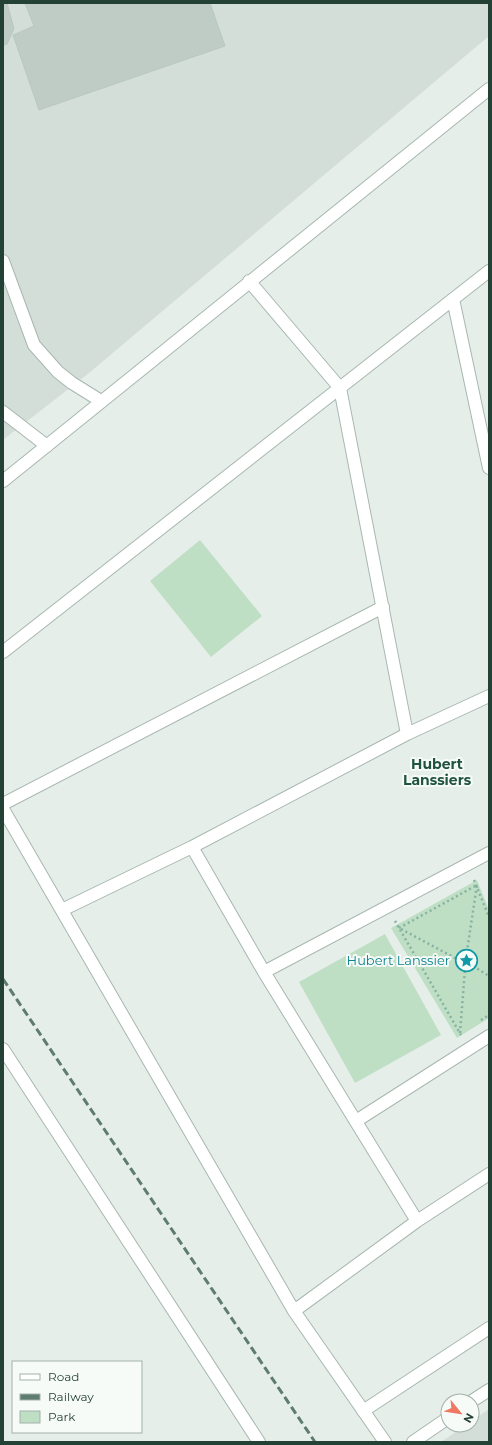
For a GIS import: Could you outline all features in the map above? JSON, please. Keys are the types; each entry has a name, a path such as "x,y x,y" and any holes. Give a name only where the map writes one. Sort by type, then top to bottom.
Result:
{"street":[{"path":"3,481 249,281 489,89"},
{"path":"3,261 34,345 58,372 72,383 101,401"},
{"path":"3,652 489,271"},
{"path":"249,281 340,388 407,734"},
{"path":"453,299 489,468"},
{"path":"3,412 46,446"},
{"path":"3,804 383,607"},
{"path":"62,910 192,847 407,734 489,696"},
{"path":"3,809 294,1311 384,1442"},
{"path":"192,847 264,972 417,1221"},
{"path":"264,972 489,853"},
{"path":"356,1121 489,1036"},
{"path":"3,1049 259,1442"},
{"path":"294,1311 417,1221 489,1174"},
{"path":"363,1412 489,1328"},
{"path":"480,1396 489,1390"},
{"path":"413,1442 440,1423"}],"path":[{"path":"468,864 489,917"},
{"path":"399,928 477,886"},
{"path":"467,951 477,886"},
{"path":"387,907 469,1049"},
{"path":"399,928 457,959"},
{"path":"467,951 471,953 475,961 470,969 465,970 460,968 457,964 457,959 458,955 467,951"},
{"path":"473,966 489,976"},
{"path":"460,1033 465,970"}],"shaded area":[{"path":"3,3 489,3 489,36 89,373 3,440"},
{"path":"489,1409 489,1442 441,1442 454,1433 480,1433 480,1415"}],"green space":[{"path":"200,540 262,616 211,657 150,581"},
{"path":"477,880 489,910 489,1018 457,1038 391,928"},
{"path":"385,934 441,1035 355,1083 299,982"}],"building":[{"path":"3,3 7,3 14,29 7,44 3,45"},
{"path":"25,3 210,3 225,46 39,110 13,35 34,26"}],"railway":[{"path":"3,979 315,1442"}],"place":[{"name":"Hubert Lanssier","path":"466,960"}],"district":[{"name":"Hubert Lanssiers","path":"437,772"}]}
